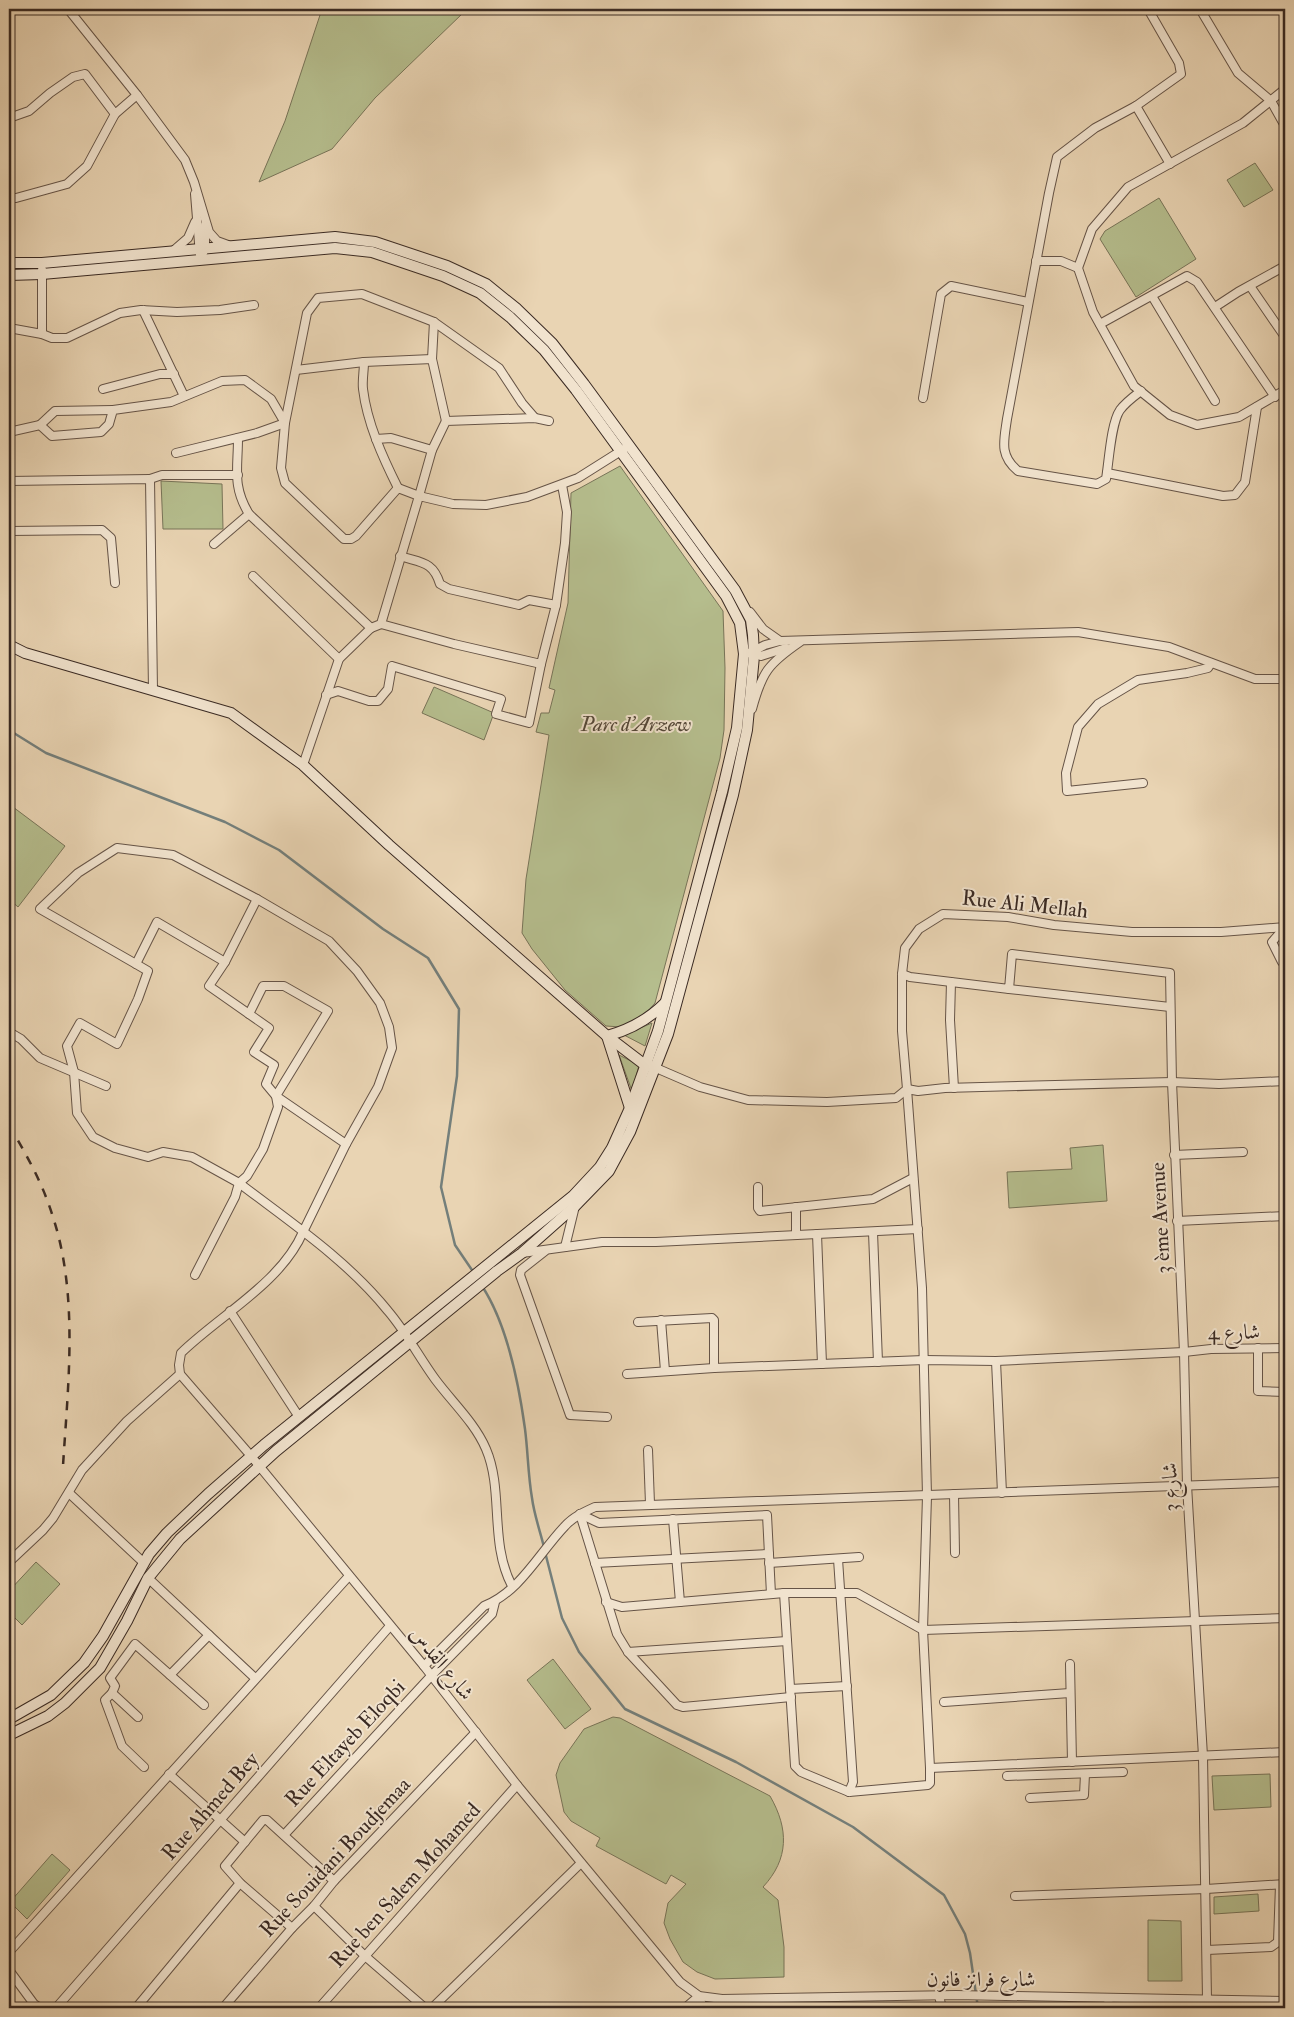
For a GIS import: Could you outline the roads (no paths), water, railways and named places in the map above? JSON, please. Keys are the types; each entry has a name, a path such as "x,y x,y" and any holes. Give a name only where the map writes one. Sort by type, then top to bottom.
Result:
{"main road":[{"path":"9,264 42,263 335,237 375,242 447,266 486,284 517,309 552,343 726,596 740,623 749,653 737,728 724,783 665,1002 651,1067 619,1156 610,1171 522,1254 495,1266 460,1287 251,1456 167,1533 144,1563 103,1636 84,1662 51,1694 34,1706 9,1719"},
{"path":"9,275 42,274 335,248 372,252 443,276 480,293 510,317 544,350 625,448 735,590 751,620 747,730 733,795 668,1034 612,1148 589,1180 495,1266 469,1294 259,1466 180,1539 148,1578 127,1621 100,1668 83,1686 48,1716 9,1735"},
{"path":"9,645 25,653 231,713 303,765 389,845 607,1036 651,1067"},
{"path":"607,1036 617,1034 639,1023 654,1014 665,1002"},
{"path":"607,1036 630,1108"},
{"path":"113,1617 127,1621"}],"street":[{"path":"68,9 137,94 185,160 213,238 229,246"},
{"path":"1141,391 1127,402 1119,412 1112,435 1106,478 1097,484 1018,471 1008,463 1004,447 1006,428 1028,302 1057,157 1095,128 1136,106 1181,74 1179,63 1148,9"},
{"path":"1200,9 1238,73 1271,101 1285,126"},
{"path":"9,118 29,112 74,77 85,74 115,114"},
{"path":"1285,89 1243,123 1128,187 1092,228 1078,268 1093,312 1134,386 1170,415 1197,426 1239,417 1285,390"},
{"path":"9,198 16,198 67,184 86,166 115,114 137,94"},
{"path":"1136,106 1170,164"},
{"path":"194,182 195,220 202,248"},
{"path":"200,260 205,219"},
{"path":"172,251 188,238 195,220"},
{"path":"1036,260 1061,261 1078,268"},
{"path":"42,263 42,334"},
{"path":"1215,307 1285,266"},
{"path":"1100,324 1187,276 1198,282 1274,397"},
{"path":"923,398 941,294 951,286 1028,302"},
{"path":"1250,286 1284,333"},
{"path":"398,488 356,536 344,539 285,483 281,468 285,423 307,313 318,298 362,294 434,322 499,368 522,403 535,418"},
{"path":"1152,296 1214,401"},
{"path":"9,328 42,334 52,338 67,338 120,313 143,310 177,312 220,310 254,305"},
{"path":"143,310 184,396"},
{"path":"381,624 432,450 446,421 432,359 434,322"},
{"path":"296,370 364,362 432,359"},
{"path":"364,362 363,388 376,438 398,488 419,496 453,504 486,504 527,497 578,478 625,448"},
{"path":"103,389 160,374 174,374"},
{"path":"9,432 40,425 55,411 113,410 170,402 222,382 245,380 271,399 285,423"},
{"path":"1107,473 1223,496 1235,495 1245,482 1257,407"},
{"path":"40,425 52,436 101,432 109,424 113,410"},
{"path":"446,421 535,418 549,421"},
{"path":"176,454 238,438 285,423"},
{"path":"238,438 237,487 240,499 250,514 371,628"},
{"path":"376,438 391,438 432,450"},
{"path":"9,481 150,479 162,476 238,475"},
{"path":"150,479 153,690"},
{"path":"326,695 338,691 369,701 378,701 388,689 392,666 501,699 496,714 529,723 556,605 567,512 562,485"},
{"path":"214,544 250,514"},
{"path":"9,531 102,530 111,538 115,583"},
{"path":"400,556 430,565 437,573 440,584 449,590 519,605 529,600 556,605"},
{"path":"253,576 339,659"},
{"path":"743,603 763,629 780,642"},
{"path":"303,765 339,659 371,628 381,624 454,644 541,664"},
{"path":"749,653 765,645 780,642 1078,632 1169,648 1256,679 1285,679"},
{"path":"749,653 761,656 775,653 802,641"},
{"path":"747,730 761,679 767,669 784,653 802,641"},
{"path":"1143,783 1067,791 1066,773 1078,727 1098,704 1138,680 1187,673 1208,668 1211,663"},
{"path":"299,1417 230,1311 270,1278 298,1242 303,1232 346,1144 378,1087 392,1048 389,1027 380,1003 357,971 329,941 256,899 173,855 117,848 78,872 40,909 148,971 138,999 117,1044 80,1024 68,1046 74,1072 77,1113 93,1137 115,1148 148,1157 163,1152 192,1157 239,1183 303,1232 355,1276 388,1311 436,1379 480,1436 487,1452 492,1474 500,1550 507,1576 512,1586"},
{"path":"256,899 225,962 209,986 269,1028 254,1052 274,1065 266,1084 276,1096 346,1144"},
{"name":"Rue Ali Mellah","path":"930,1768 924,1630 927,1496 924,1360 918,1228 902,1031 902,974 905,948 919,929 943,914 1008,917 1054,925 1132,932 1221,932 1285,927"},
{"path":"136,964 157,922 225,962"},
{"path":"1284,963 1272,942 1285,927"},
{"name":"3 ème Avenue","path":"1009,989 1012,954 1170,973 1174,1155 1184,1352"},
{"path":"902,974 910,977 1170,1007"},
{"path":"951,982 950,1020 954,1088"},
{"path":"195,1275 235,1197 239,1183 247,1176 263,1149 278,1107 276,1096 328,1011 284,986 263,986 249,1014"},
{"path":"9,1032 21,1039 40,1058 106,1086"},
{"path":"651,1067 700,1087 748,1100 827,1102 896,1098 907,1089 918,1091 954,1088 1172,1082 1219,1084 1285,1081"},
{"path":"1174,1155 1243,1152"},
{"path":"758,1187 758,1211 873,1199 913,1178"},
{"path":"565,1247 575,1206"},
{"path":"796,1207 796,1235"},
{"path":"1177,1221 1285,1216"},
{"path":"522,1254 602,1242 656,1242 873,1232 918,1228"},
{"path":"873,1232 878,1362"},
{"path":"817,1234 822,1364"},
{"path":"547,1250 521,1270 520,1275 566,1406 572,1417 607,1418"},
{"name":"شارع القدس","path":"230,1311 181,1353 178,1365 180,1374 251,1456 424,1666 517,1786 680,1982"},
{"path":"638,1322 712,1318 714,1320 714,1368"},
{"path":"661,1320 665,1371"},
{"path":"1258,1348 1258,1391 1285,1392"},
{"name":"شارع 4","path":"627,1374 714,1368 924,1360 996,1361 1211,1349 1285,1348"},
{"name":"شارع 3","path":"1184,1352 1187,1485 1203,1756 1207,1999"},
{"path":"996,1361 1002,1493"},
{"path":"9,1562 42,1530 69,1493 82,1470 127,1421 180,1374"},
{"path":"648,1450 650,1504"},
{"path":"424,1666 484,1606 496,1602 534,1566 566,1525 580,1514 595,1507 1285,1482"},
{"path":"69,1493 144,1563"},
{"path":"954,1494 955,1553"},
{"path":"580,1514 599,1523 767,1515 771,1594"},
{"path":"580,1514 617,1634 628,1652 677,1705 683,1707 847,1686"},
{"path":"673,1519 680,1602"},
{"path":"595,1563 769,1554"},
{"path":"769,1563 859,1557"},
{"path":"838,1559 853,1782 848,1792"},
{"path":"9,1952 349,1576"},
{"path":"148,1578 255,1678"},
{"path":"606,1602 622,1607 784,1593 857,1594 924,1630 1285,1618"},
{"path":"784,1593 795,1766 801,1772 848,1792 924,1787 930,1782 930,1768 1285,1752"},
{"name":"Rue Eltayeb Eloqbi","path":"284,1835 431,1676 492,1614 496,1602"},
{"name":"Rue Ahmed Bey","path":"56,2008 390,1626"},
{"path":"170,1675 209,1635"},
{"path":"628,1652 787,1641"},
{"path":"144,1768 122,1746 105,1700 116,1686 110,1678 135,1644 204,1705"},
{"path":"1064,1774 1068,1762 1070,1664"},
{"path":"112,1693 138,1717"},
{"path":"944,1702 1070,1693"},
{"name":"Rue Souidani Boudjemaa","path":"222,2008 334,1882 476,1732"},
{"path":"1007,1776 1123,1772"},
{"path":"169,1774 245,1842"},
{"path":"1030,1798 1084,1795 1085,1774"},
{"name":"Rue ben Salem Mohamed","path":"319,2008 517,1786"},
{"path":"292,1928 240,1883 224,1866 266,1819 334,1882"},
{"path":"432,2008 581,1863"},
{"path":"136,2008 240,1883"},
{"path":"1015,1896 1206,1890 1283,1884 1278,1942 1275,1945 1271,1948 1207,1950"},
{"path":"314,1906 365,1956 425,2008"},
{"path":"9,1970 34,2004 40,2008"},
{"name":"شارع فرانز فانون","path":"680,1982 699,1996 722,1999 956,1995 1285,2001"},
{"path":"685,2008 699,1996 703,2008"},
{"path":"939,1996 942,2008"},
{"path":"1108,1998 1109,2008"}],"waterway":[{"path":"9,730 46,753 225,822 279,850 383,929 428,958 459,1009 457,1076 441,1187 455,1245 474,1273"},
{"path":"482,1286 491,1301 511,1355 525,1429 533,1504 544,1547"},
{"path":"545,1552 562,1618 579,1652 625,1709 736,1762 853,1827 944,1895 965,1934 970,1953 978,2008"}],"railway":[{"path":"9,1125 33,1168 48,1202 60,1244 66,1276 70,1339 63,1466"}],"park label":[{"name":"Parc d'Arzew","path":"636,724"}]}
